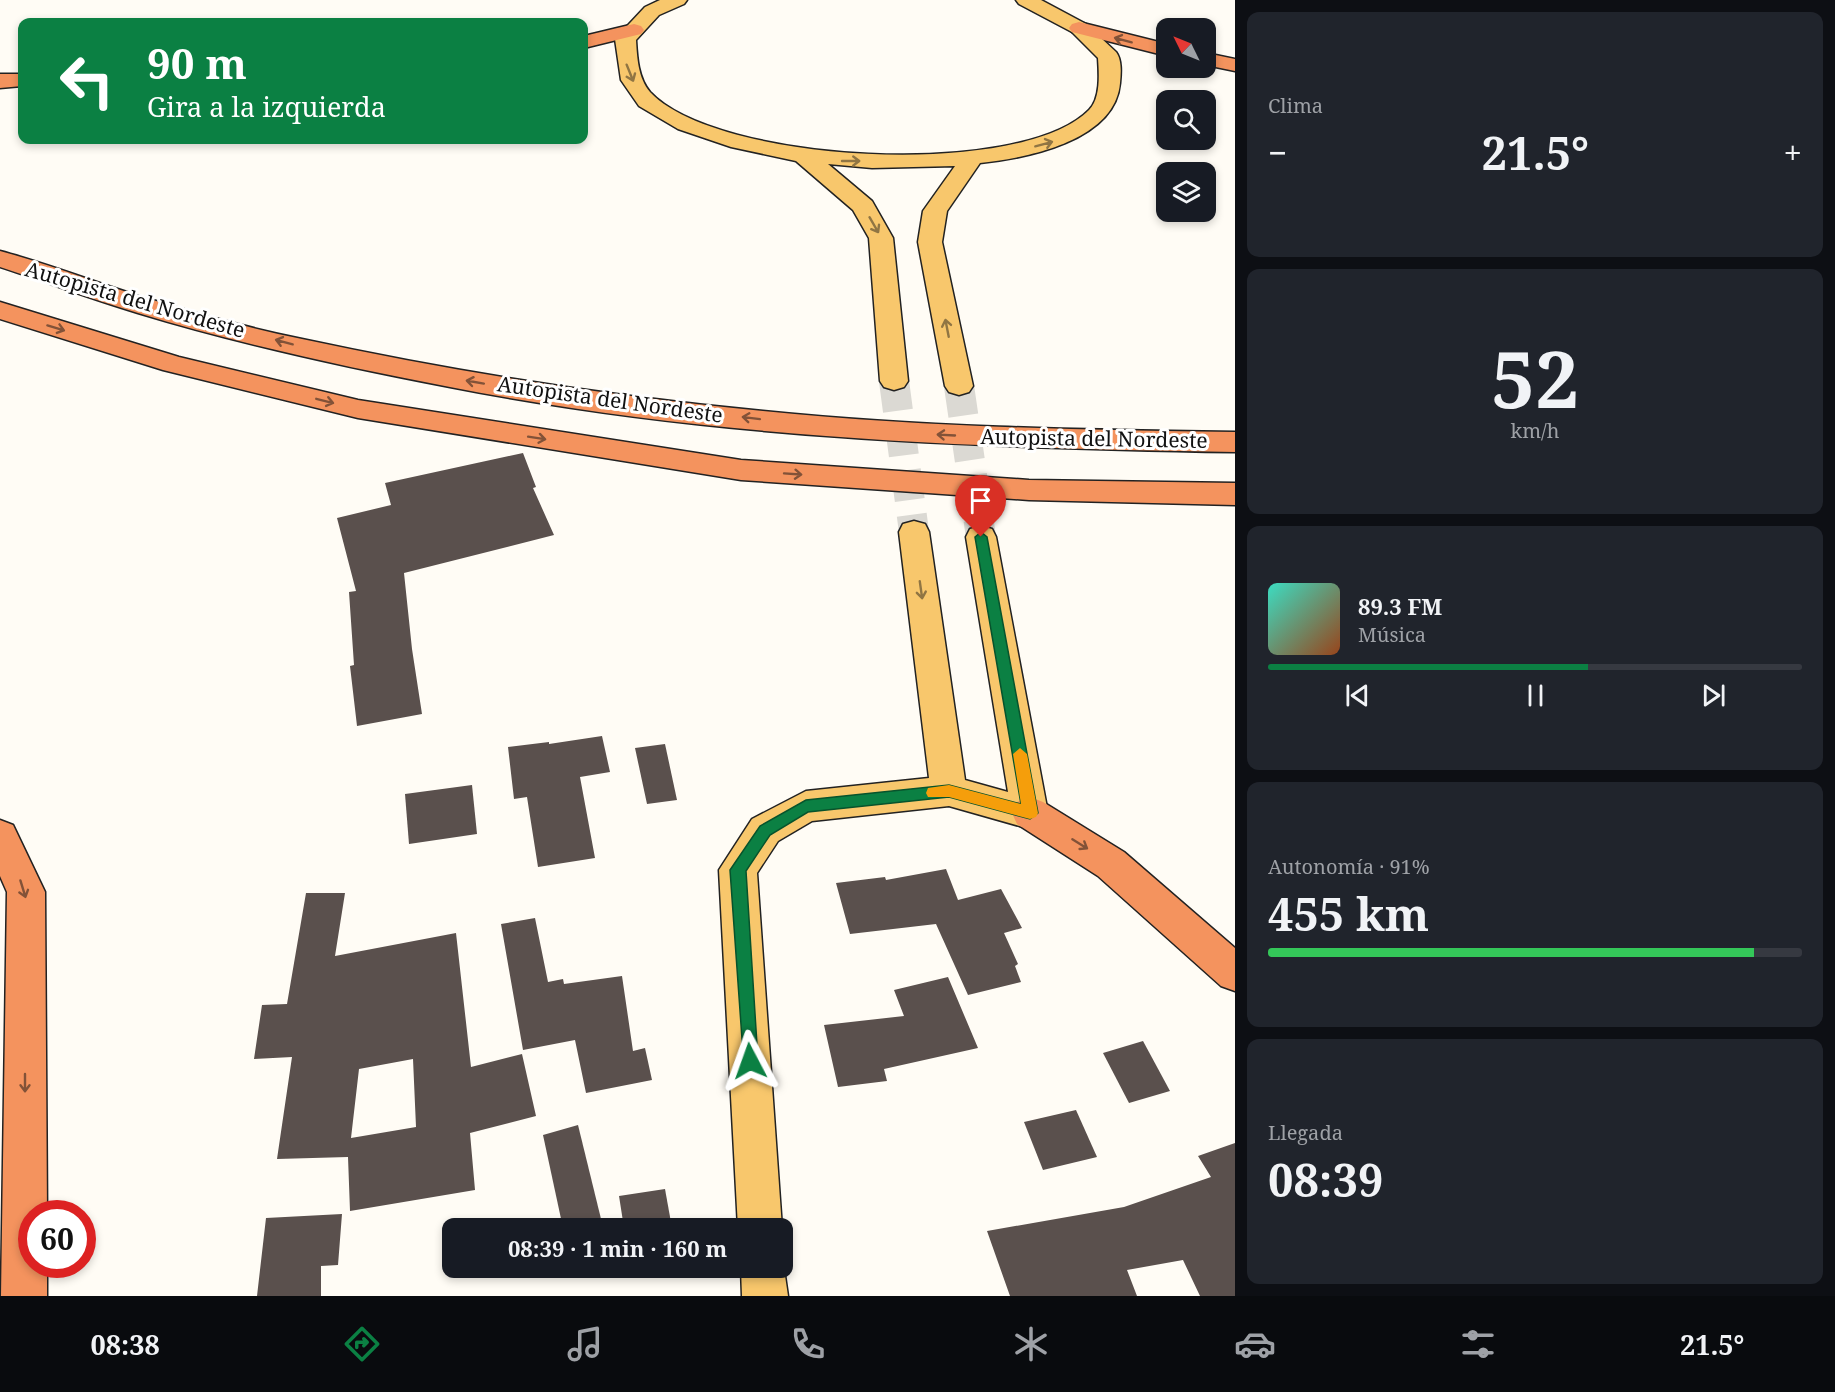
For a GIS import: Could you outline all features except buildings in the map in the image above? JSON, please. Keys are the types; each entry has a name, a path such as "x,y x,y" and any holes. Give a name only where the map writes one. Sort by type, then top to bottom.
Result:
{"highway":[{"path":"1079,28 1156,47"},
{"path":"588,41 634,30"},
{"path":"1216,61 1235,65"},
{"path":"0,81 18,80"},
{"name":"Autopista del Nordeste","path":"0,259 46,276 190,318 350,359 523,390 871,432 1015,438 1235,442"},
{"path":"0,310 173,364 358,409 741,470 1029,490 1235,494"},
{"path":"1030,813 1111,864 1235,973"},
{"path":"0,836 26,892 24,1296"}],"main road":[{"path":"677,0 652,11 625,39 627,72 647,101 701,130 772,150 843,162 971,160 1051,143 1097,115 1111,84 1109,56 1079,28 1026,0"},
{"path":"803,155 863,206 881,238 894,381"},
{"path":"958,386 930,242 935,211 971,160"},
{"path":"914,532 949,791"},
{"path":"759,1218 738,870 765,830 806,806 949,791 1030,813 981,537"},
{"path":"764,1278 765,1296"}],"tunnel":[{"path":"894,381 914,532"},
{"path":"959,386 981,537"}],"slow traffic":[{"path":"933,793 949,791 1030,813 1020,754"}],"route":[{"path":"750,1061 738,870 765,830 806,806 949,791 1030,813 981,537"}]}
